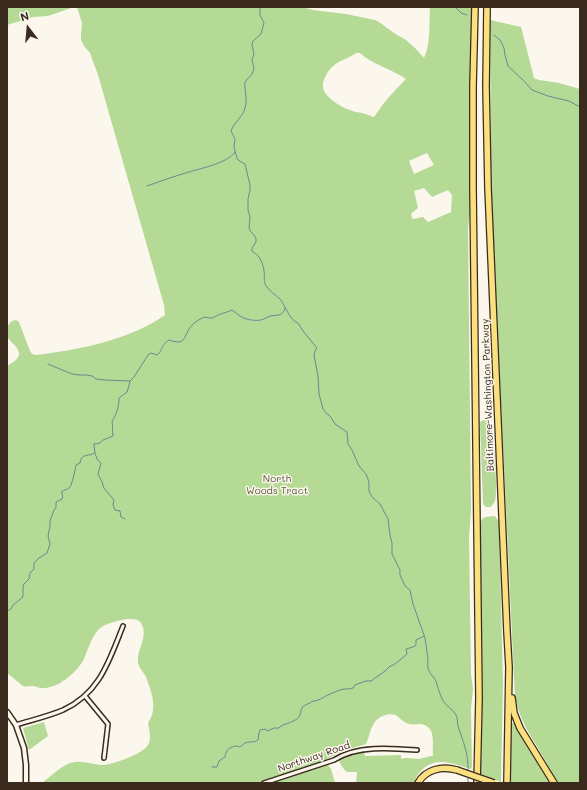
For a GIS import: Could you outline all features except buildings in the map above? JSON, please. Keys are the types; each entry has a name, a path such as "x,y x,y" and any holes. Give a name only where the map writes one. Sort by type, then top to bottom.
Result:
{"highway":[{"name":"Baltimore-Washington Parkway","path":"475,7 473,188 479,698 477,783"},
{"name":"Baltimore-Washington Parkway","path":"487,7 486,87 488,188 507,632 510,667 507,783"},
{"path":"510,667 512,706 517,721 554,783"},
{"path":"418,783 428,772 445,768 457,770 494,783"},
{"path":"421,783 430,774 440,769"}],"street":[{"path":"16,725 61,711 85,696 95,686 104,671 123,626"},
{"path":"85,696 108,724 104,758"},
{"path":"7,712 16,725 24,748 26,758 26,783"},
{"name":"Northway Road","path":"264,783 334,760 344,754 357,750 417,750"}],"green space":[{"path":"7,7 74,7 48,16 33,17 7,25"},
{"name":"North Woods Tract","path":"77,7 302,7 375,20 406,40 424,58 429,40 430,7 475,7 473,188 468,228 471,512 469,536 471,674 473,689 471,708 471,769 451,763 438,762 426,767 419,773 413,783 356,783 357,772 347,772 342,766 339,758 360,752 364,752 365,756 401,755 401,759 419,759 433,756 432,732 426,726 421,724 409,724 396,715 389,714 379,718 376,721 372,727 366,744 343,751 327,759 326,762 331,769 335,783 42,783 59,769 70,763 83,762 104,765 121,761 140,752 148,745 150,740 148,723 153,712 152,695 145,675 138,663 138,656 144,633 141,623 135,620 128,619 117,621 105,625 99,629 96,632 80,665 69,677 56,685 43,688 23,686 7,673 7,366 17,359 19,354 17,348 8,338 7,331 9,324 16,320 19,322 30,351 32,354 36,355 86,347 120,337 151,324 165,315 164,305 98,75 90,53 81,40 82,23","holes":["356,53 360,53 371,61 406,79 389,97 374,117 342,107 329,98 323,87 323,81 330,69","427,153 434,165 414,174 409,161","424,188 432,197 448,190 452,195 451,212 428,222 423,217 413,219 411,214 418,208 414,191"]},
{"path":"490,20 521,27 534,78 580,89 580,783 558,783 527,729 520,715 515,698 491,189"},
{"path":"484,420 491,425 494,451 496,496 491,507 486,507 483,504 480,423"},
{"path":"495,516 499,522 503,684 501,782 480,775 480,530 481,520 485,517"},
{"path":"44,722 48,736 29,750 23,728"},
{"path":"511,723 516,724 551,783 510,783"}],"waterway":[{"path":"260,7 260,15 264,23 261,34 253,41 252,45 254,54 252,60 254,69 252,74 245,82 246,105 244,111 231,131 235,139 234,147 236,155 238,160 245,164 250,185 248,199 248,210 250,217 249,228 256,239 252,251 258,256 262,264 266,286 280,299 292,319 298,323 317,348 314,355 318,376 319,394 323,409 335,424 347,432 348,444 359,466 366,474 369,482 369,491 372,497 380,504 388,519 392,543 392,554 400,570 400,575 405,586 410,590 413,604 425,638 428,670 436,681 443,701 457,716 458,726 467,754 468,771"},
{"path":"455,7 461,13 467,15"},
{"path":"494,35 500,40 504,48 508,66 532,90 569,101 580,107"},
{"path":"147,186 221,162 232,156 235,152"},
{"path":"7,611 23,597 23,587 29,579 30,573 34,569 34,563 47,553 50,544 48,536 50,521 56,508 56,502 62,499 62,491 70,487 76,465 80,463 83,457 95,452 94,444 100,443 103,440 113,436 112,421 119,404 119,398 127,392 130,381 148,355 151,353 157,355 169,340 177,342 181,341 184,339 192,325 205,317 212,318 232,310 240,316 250,320 262,320 270,316 282,314 285,308"},
{"path":"48,364 72,374 92,376 96,379 130,381"},
{"path":"95,453 97,459 101,463 98,474 104,488 114,500 113,505 115,510 120,511 121,517 125,519"},
{"path":"212,767 217,767 219,761 225,757 226,752 231,747 240,747 245,743 258,740 260,730 265,729 267,731 274,728 279,728 295,720 300,716 301,709 313,701 319,700 344,689 353,688 355,685 366,681 371,681 406,655 406,649 416,645 416,640 424,636"},
{"path":"468,776 469,783"}]}
